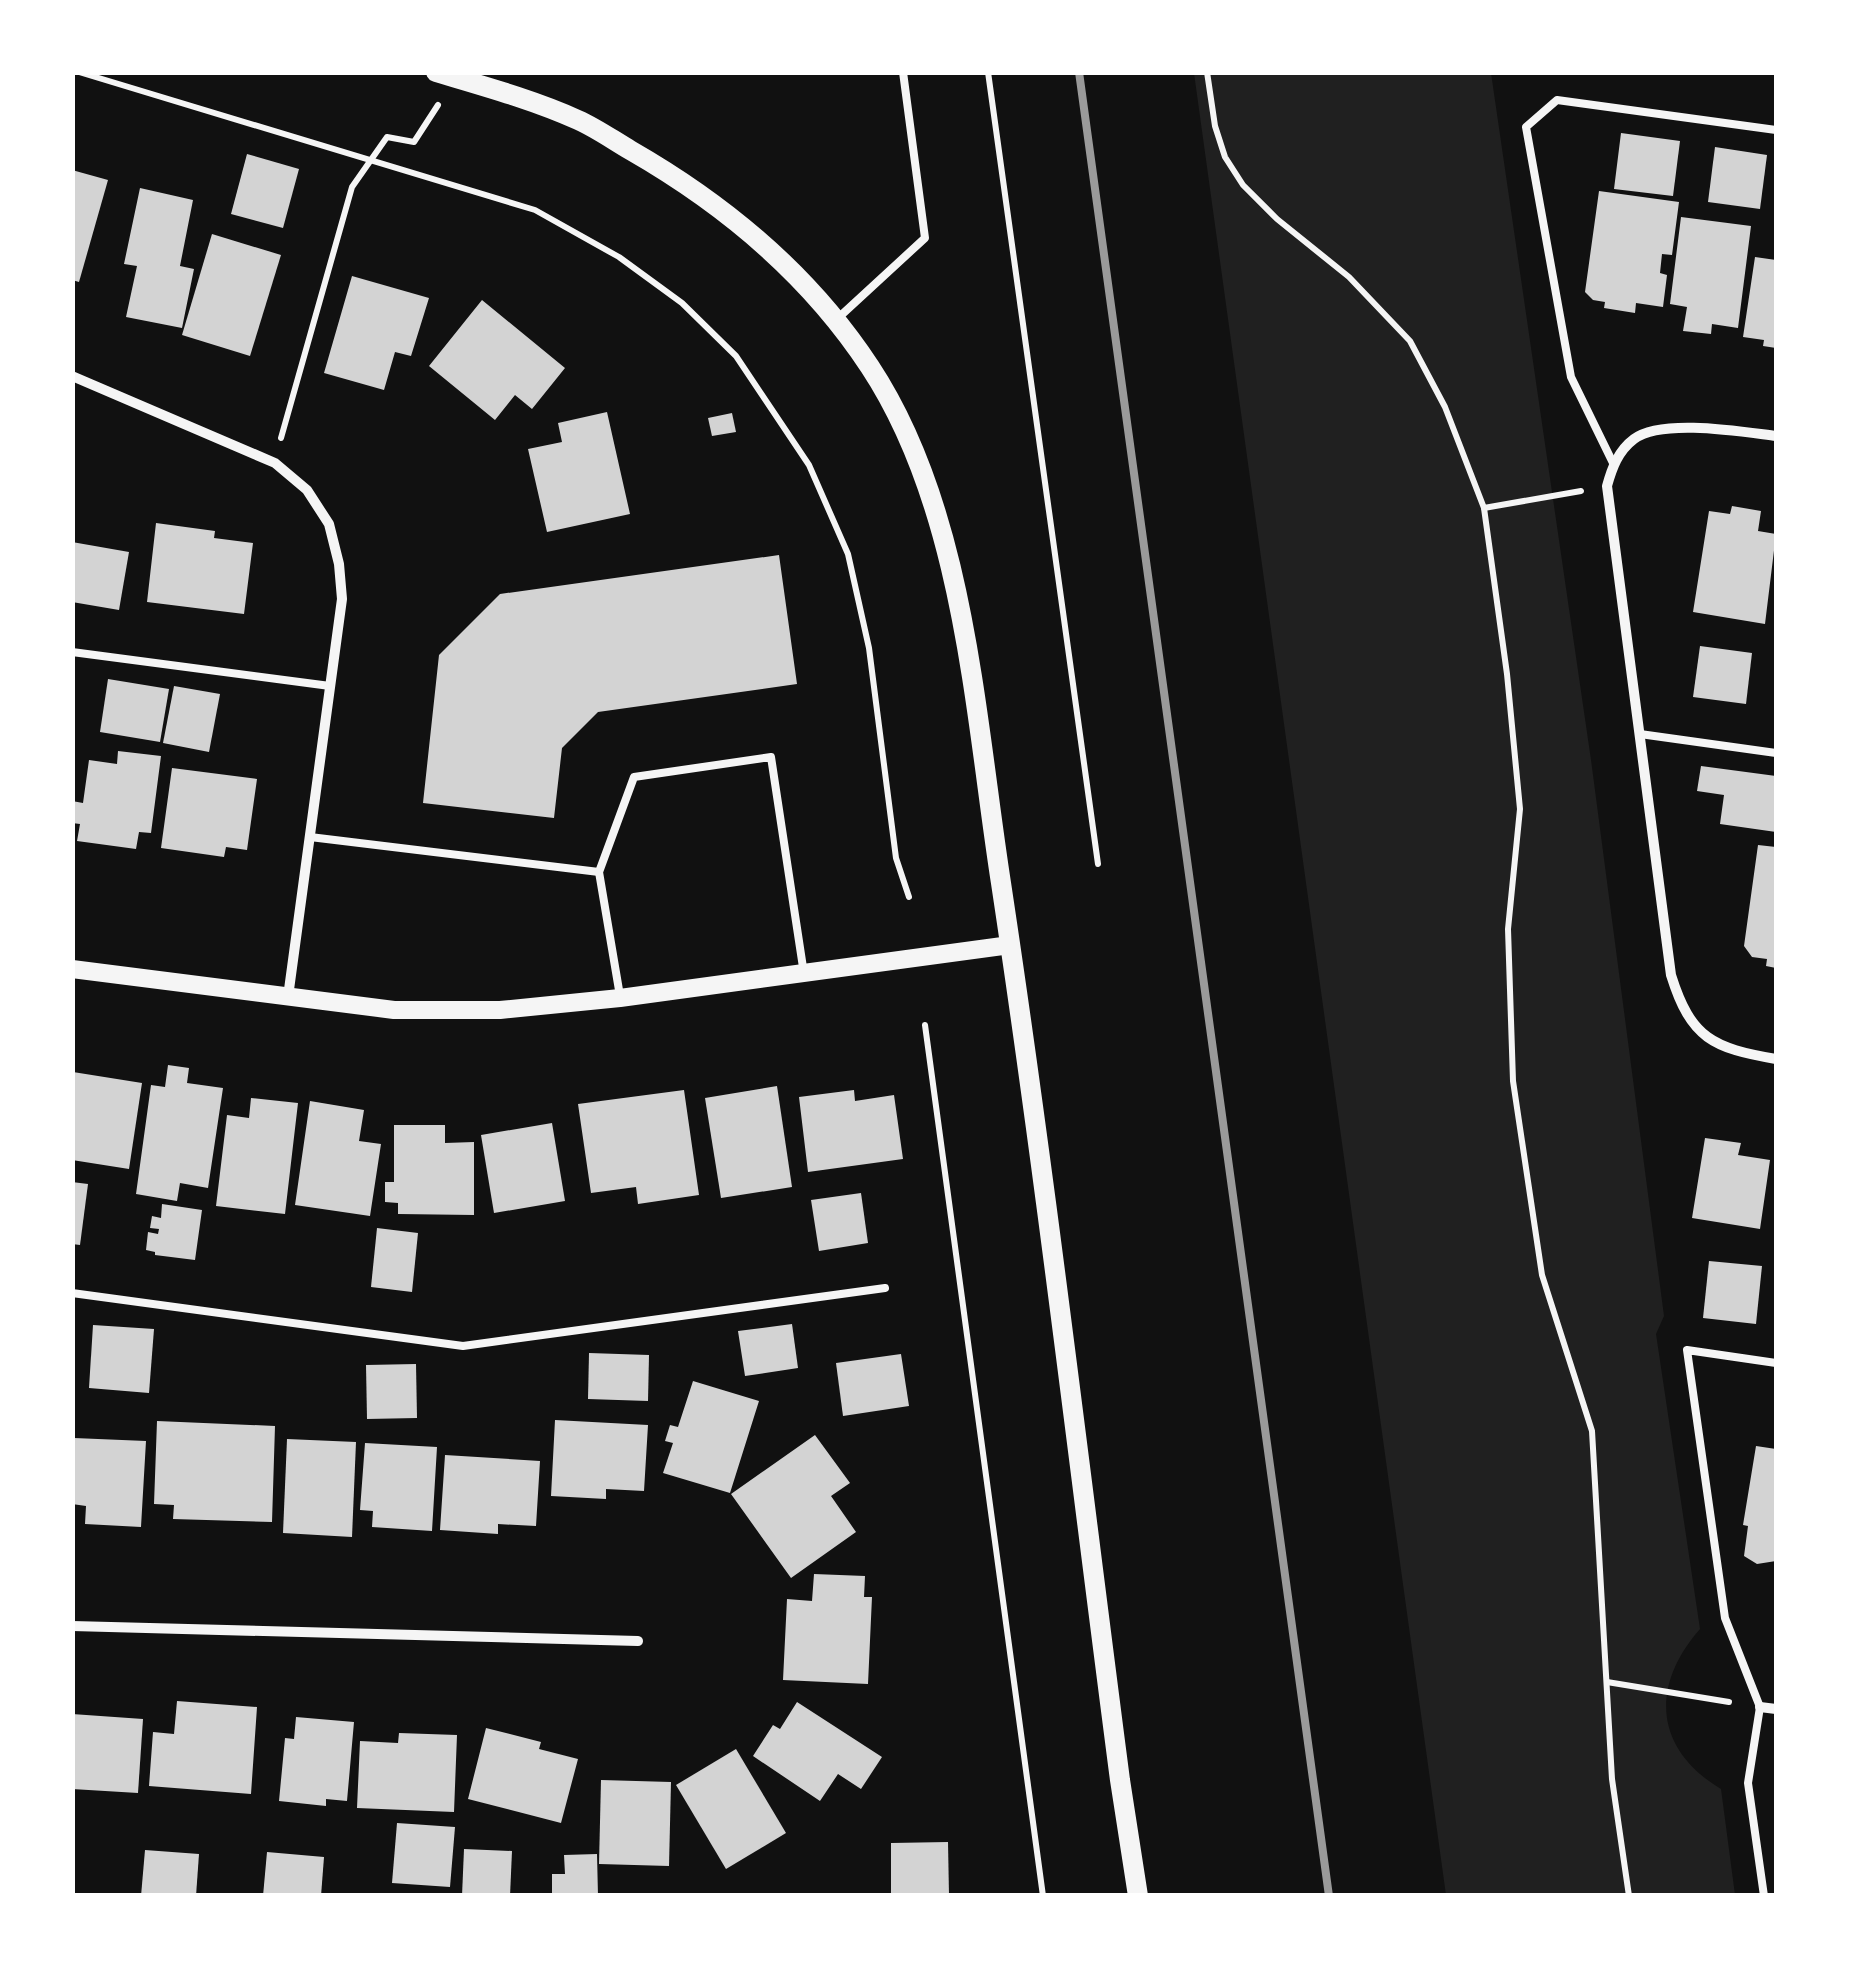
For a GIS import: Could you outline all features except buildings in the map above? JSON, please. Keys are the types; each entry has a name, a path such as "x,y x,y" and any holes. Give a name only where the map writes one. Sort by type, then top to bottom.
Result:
{"main road":[{"path":"446,75 578,120 678,178 760,238 837,320 873,371 911,440 936,509 970,672 1138,1896"}],"street":[{"path":"72,376 275,463 307,490 329,524 339,564 342,599 288,998"},
{"path":"1776,436 1680,428 1636,436 1613,462 1607,486 1671,975 1683,1011 1700,1034 1735,1052 1776,1059"},
{"path":"72,970 412,1010 500,1010 620,998 1010,945"},
{"path":"72,1626 638,1641"},
{"path":"1760,1707 1776,1709"}],"lane":[{"path":"837,320 925,238 903,72"},
{"path":"1613,462 1571,378 1526,127 1557,100 1776,130"},
{"path":"72,652 330,686"},
{"path":"1640,734 1776,752"},
{"path":"620,998 599,872 634,777 771,757 804,974"},
{"path":"310,837 599,872"},
{"path":"72,1293 463,1346 885,1288"},
{"path":"1764,1896 1748,1783 1760,1707 1726,1618 1687,1350 1776,1363"}],"path":[{"path":"79,72 535,210 619,257 682,303 736,356 809,465 848,554 869,648 896,858 909,897"},
{"path":"988,72 1098,864"},
{"path":"1207,72 1215,126 1225,157 1243,185 1277,219 1349,277 1410,341 1446,407 1484,508 1507,674 1520,809 1508,929 1513,1081 1542,1275 1592,1431 1612,1779 1629,1896"},
{"path":"275,463 352,187 388,138 414,142 446,75"},
{"path":"1484,508 1607,486"},
{"path":"924,1025 1043,1896"},
{"path":"1607,1682 1760,1707"}],"shaded area":[{"path":"1194,73 1491,73 1591,760 1664,1316 1656,1334 1700,1629 1673,1672 1667,1715 1682,1755 1721,1789 1735,1895 1446,1895"}],"railway":[{"path":"1079,72 1329,1896"}]}
